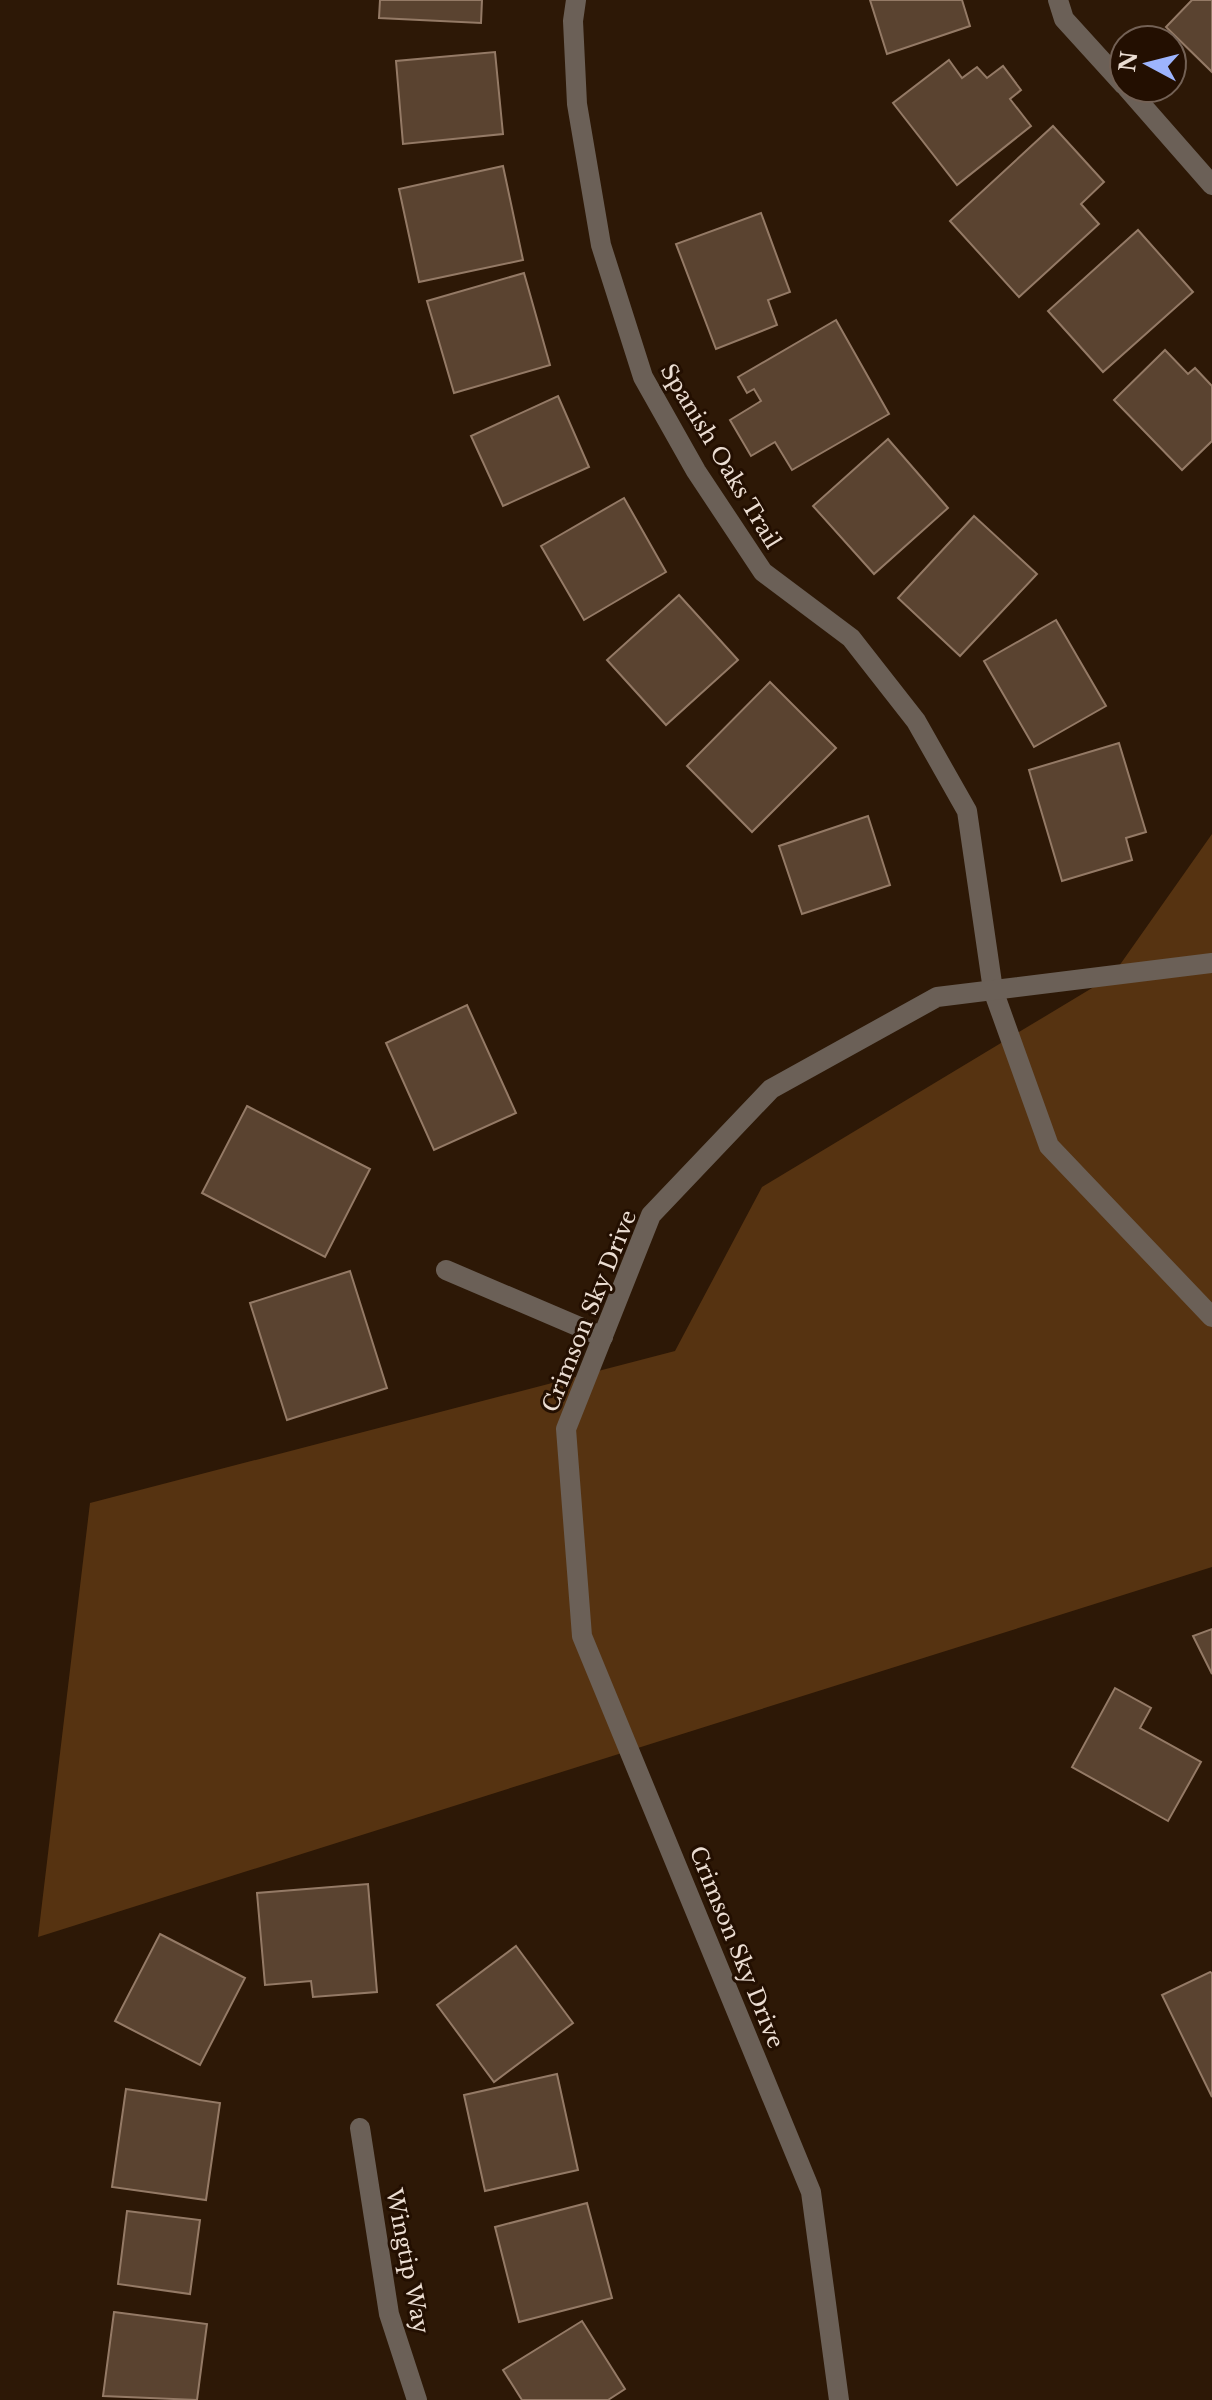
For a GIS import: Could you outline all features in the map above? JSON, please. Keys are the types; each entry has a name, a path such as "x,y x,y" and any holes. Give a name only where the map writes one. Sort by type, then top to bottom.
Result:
{"street":[{"name":"Spanish Oaks Trail","path":"576,0 573,21 577,104 598,229 643,377 696,471 763,572 851,638 916,721 967,811 993,990 1049,1146 1212,1317"},
{"path":"1058,0 1064,19 1108,67"},
{"path":"1142,104 1212,185"},
{"name":"Crimson Sky Drive","path":"839,2400 811,2192 582,1636 566,1429 651,1215 771,1089 937,997 1212,963"},
{"path":"446,1270 603,1337"},
{"name":"Wingtip Way","path":"360,2128 389,2314 417,2400"}],"shaded area":[{"path":"1212,834 1212,1567 38,1937 90,1503 675,1351 762,1187 1112,976"}],"building":[{"path":"380,0 482,0 481,23 379,18"},
{"path":"870,0 962,0 970,26 887,54"},
{"path":"1192,0 1212,0 1212,72 1188,49 1188,24 1169,24"},
{"path":"495,52 503,134 403,144 396,61"},
{"path":"949,60 962,78 977,67 987,78 1003,66 1021,90 1010,99 1031,126 957,185 893,103"},
{"path":"1053,126 1104,182 1081,204 1099,224 1019,297 950,221"},
{"path":"503,166 523,260 419,282 399,189"},
{"path":"761,213 790,292 768,300 777,325 716,349 676,244"},
{"path":"1138,230 1193,292 1103,372 1048,311"},
{"path":"524,273 550,365 454,393 427,301"},
{"path":"836,320 889,414 792,470 775,442 751,456 730,420 761,401 754,389 747,393 738,377"},
{"path":"1165,350 1188,374 1195,368 1212,386 1212,441 1182,470 1114,400"},
{"path":"558,396 589,467 503,506 471,436"},
{"path":"888,439 948,508 874,574 813,506"},
{"path":"624,498 666,572 584,620 541,546"},
{"path":"974,516 1037,574 960,656 898,598"},
{"path":"679,595 738,660 666,725 607,660"},
{"path":"1056,620 1106,706 1034,747 984,661"},
{"path":"770,682 836,748 752,832 687,766"},
{"path":"1119,743 1146,832 1126,838 1132,860 1062,881 1029,770"},
{"path":"868,816 890,885 802,914 779,846"},
{"path":"467,1005 516,1113 434,1150 386,1043"},
{"path":"247,1106 370,1169 325,1257 202,1193"},
{"path":"350,1271 387,1388 287,1420 250,1303"},
{"path":"1212,1629 1212,1674 1193,1636"},
{"path":"1115,1688 1151,1708 1140,1728 1201,1762 1168,1821 1072,1767"},
{"path":"368,1884 377,1992 313,1997 311,1981 265,1985 257,1893"},
{"path":"160,1934 245,1978 200,2065 115,2021"},
{"path":"516,1946 573,2023 494,2082 437,2005"},
{"path":"1212,1973 1212,2097 1162,1995"},
{"path":"557,2074 578,2170 485,2191 464,2095"},
{"path":"126,2089 220,2103 206,2200 112,2187"},
{"path":"587,2203 612,2298 519,2322 495,2227"},
{"path":"127,2211 200,2220 190,2294 118,2284"},
{"path":"114,2312 207,2324 197,2400 103,2396"},
{"path":"582,2321 625,2389 608,2400 522,2400 503,2370"}]}
